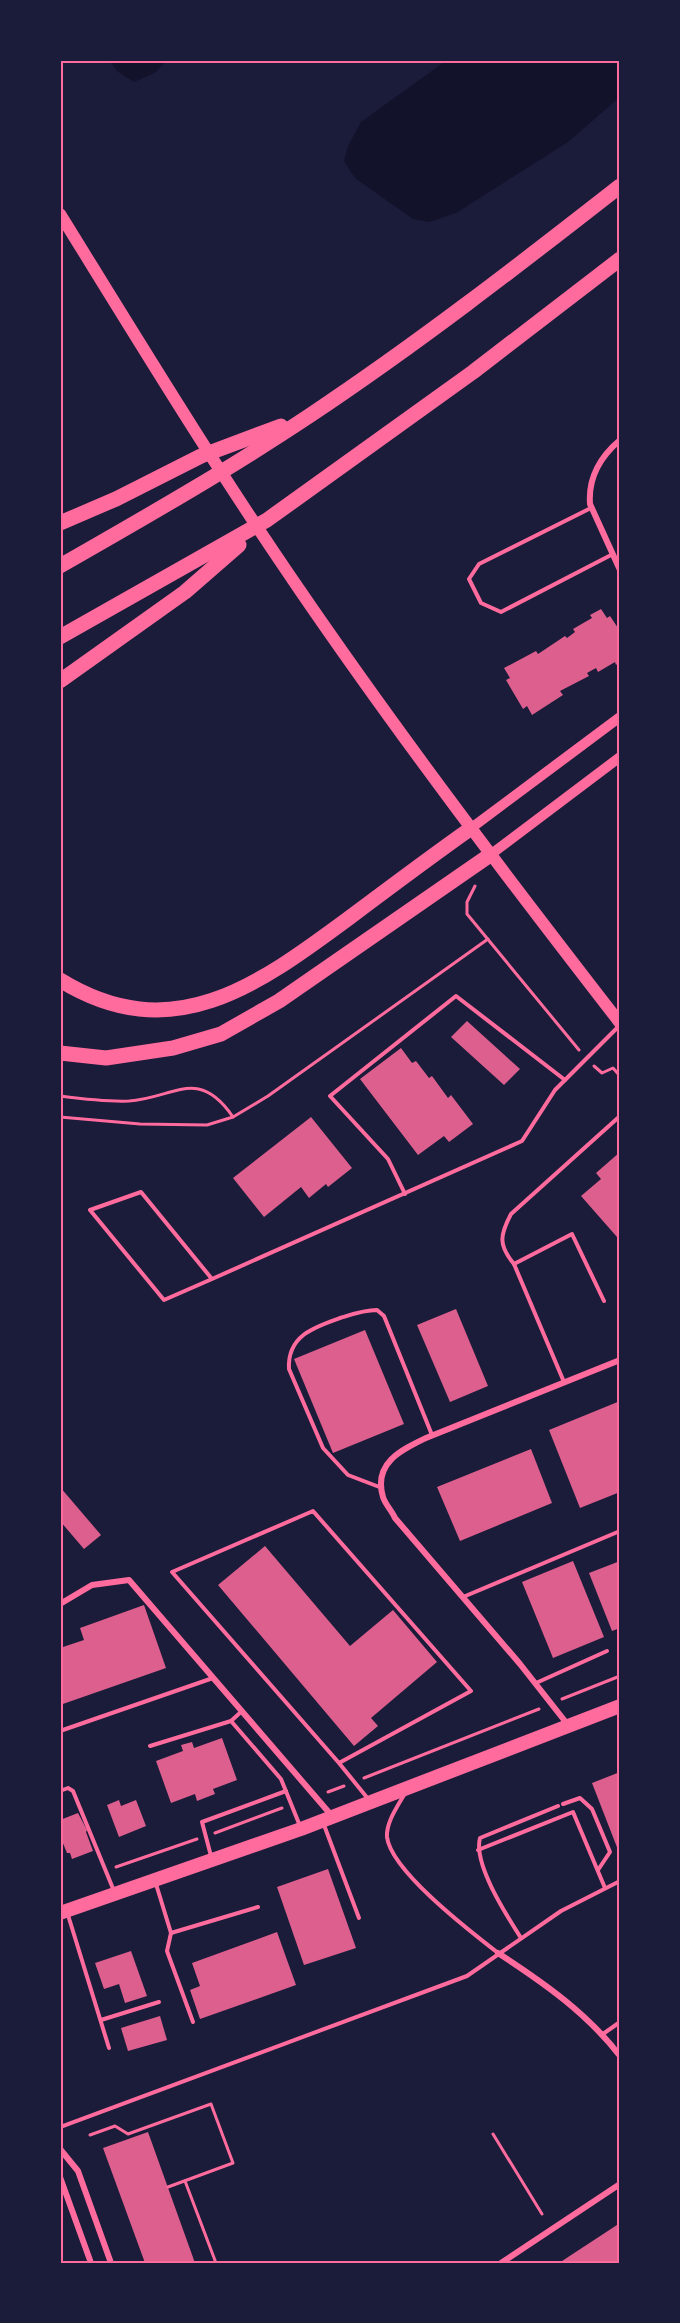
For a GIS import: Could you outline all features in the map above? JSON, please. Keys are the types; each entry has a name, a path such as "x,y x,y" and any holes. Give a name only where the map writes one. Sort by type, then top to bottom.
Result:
{"highway":[{"path":"60,566 201,485 310,416 429,332 620,186"},
{"path":"60,681 185,592 267,520 474,372 620,260"},
{"path":"60,523 116,499 201,456 310,416"},
{"path":"60,637 267,520"},
{"path":"60,980 101,1002 131,1009 160,1010 191,1007 219,1000 305,950 470,829"},
{"path":"60,1053 106,1058 173,1048 221,1034 279,1001 490,855"}],"main road":[{"path":"60,214 165,386 300,590 470,829 620,1025"},
{"path":"63,1912 301,1829 620,1706"}],"street":[{"path":"620,440 600,460 591,481 589,495 592,508 620,570"},
{"path":"470,829 620,717"},
{"path":"490,855 620,757"},
{"path":"569,1726 395,1518 383,1497 382,1473 390,1460 401,1450 620,1360"},
{"path":"60,1604 92,1585 129,1580 242,1711 328,1819"},
{"path":"498,1953 579,2011 603,2034 620,2056"},
{"path":"60,2149 78,2171 111,2263"},
{"path":"60,2177 91,2263"},
{"path":"501,2263 620,2184"}],"lane":[{"path":"592,508 479,564 469,579 481,603 501,612 613,554"},
{"path":"405,1194 388,1159 330,1096 456,996 565,1080"},
{"path":"212,1279 141,1192 90,1210 164,1300 212,1279 405,1194 522,1141 555,1090 620,1025"},
{"path":"564,1382 514,1264 507,1256 502,1243 502,1231 511,1214 620,1116"},
{"path":"514,1264 572,1234 604,1301"},
{"path":"383,1488 348,1475 323,1448 289,1369 288,1357 299,1340 311,1328 367,1310 377,1310 384,1316 433,1435"},
{"path":"339,1763 471,1691 313,1511 172,1572 339,1763 371,1803"},
{"path":"463,1597 620,1531"},
{"path":"535,1683 607,1651"},
{"path":"60,1731 214,1678"},
{"path":"150,1746 231,1721 242,1711"},
{"path":"231,1721 281,1779 301,1829"},
{"path":"60,1791 68,1788 73,1791 115,1894"},
{"path":"408,1788 388,1828 390,1847 400,1865 414,1879 468,1930 498,1953"},
{"path":"212,1860 202,1822 286,1791"},
{"path":"563,1804 580,1798 592,1809 610,1852 597,1870"},
{"path":"521,1938 497,1900 478,1850 480,1838 558,1806"},
{"path":"478,1850 573,1812 605,1888"},
{"path":"328,1819 359,1918"},
{"path":"155,1881 171,1933 167,1951 193,2022"},
{"path":"60,2127 467,1976 561,1911 620,1881"},
{"path":"171,1933 258,1907"},
{"path":"63,1912 109,2048"},
{"path":"101,2020 159,2002"},
{"path":"603,2034 620,2022"}],"path":[{"path":"468,902 467,914 587,1058 602,1073 613,1068 620,1076"},
{"path":"60,1117 140,1124 207,1125 233,1117 267,1096 488,939"},
{"path":"60,1096 102,1101 132,1101 176,1089 197,1088 214,1096 233,1117"},
{"path":"90,2135 115,2126 128,2134 211,2104 233,2163 168,2187"},
{"path":"493,2134 543,2214"},
{"path":"185,2181 216,2263"}],"shaded area":[{"path":"109,60 167,60 156,72 134,82 117,71"},
{"path":"447,60 620,60 620,97 568,142 456,213 429,222 413,219 355,178 344,161 348,146 361,122"}],"building":[{"path":"601,609 607,618 610,616 620,631 620,662 616,665 615,662 598,672 596,668 587,673 589,676 560,691 563,695 532,715 527,706 523,709 506,680 510,678 504,668 536,651 538,654 565,636 567,638 575,632 573,629 592,618 590,615"},
{"path":"467,1021 520,1069 504,1085 451,1037"},
{"path":"401,1048 412,1063 416,1061 429,1078 432,1076 448,1098 451,1095 473,1124 449,1142 444,1136 418,1155 360,1079"},
{"path":"311,1117 352,1168 328,1187 326,1184 309,1198 301,1187 264,1217 233,1178"},
{"path":"620,1152 620,1234 617,1237 581,1196 601,1179 596,1173"},
{"path":"456,1309 488,1386 450,1402 417,1325"},
{"path":"365,1330 404,1424 333,1453 294,1359"},
{"path":"620,1401 620,1492 580,1508 549,1430"},
{"path":"531,1449 552,1503 460,1541 437,1487"},
{"path":"60,1487 101,1535 84,1549 60,1521"},
{"path":"265,1546 350,1646 393,1610 437,1662 371,1718 378,1726 354,1746 218,1585"},
{"path":"573,1561 604,1637 553,1658 522,1582"},
{"path":"620,1561 620,1628 612,1631 589,1573"},
{"path":"144,1605 166,1668 60,1705 60,1648 84,1640 80,1628"},
{"path":"222,1738 237,1780 213,1789 215,1794 197,1801 195,1794 171,1803 156,1761 183,1751 181,1745 192,1742 194,1748"},
{"path":"620,1772 620,1855 592,1783"},
{"path":"119,1800 121,1806 136,1800 146,1826 119,1837 107,1805"},
{"path":"78,1813 87,1830 93,1851 72,1859 60,1836 60,1820"},
{"path":"328,1869 356,1948 304,1965 277,1887"},
{"path":"277,1932 296,1985 200,2019 190,1990 200,1986 192,1963"},
{"path":"131,1951 147,1996 125,2003 119,1984 104,1989 95,1963"},
{"path":"160,2016 167,2040 128,2051 121,2028"},
{"path":"148,2132 195,2263 145,2263 103,2148"},
{"path":"620,2223 620,2263 559,2263"}]}
